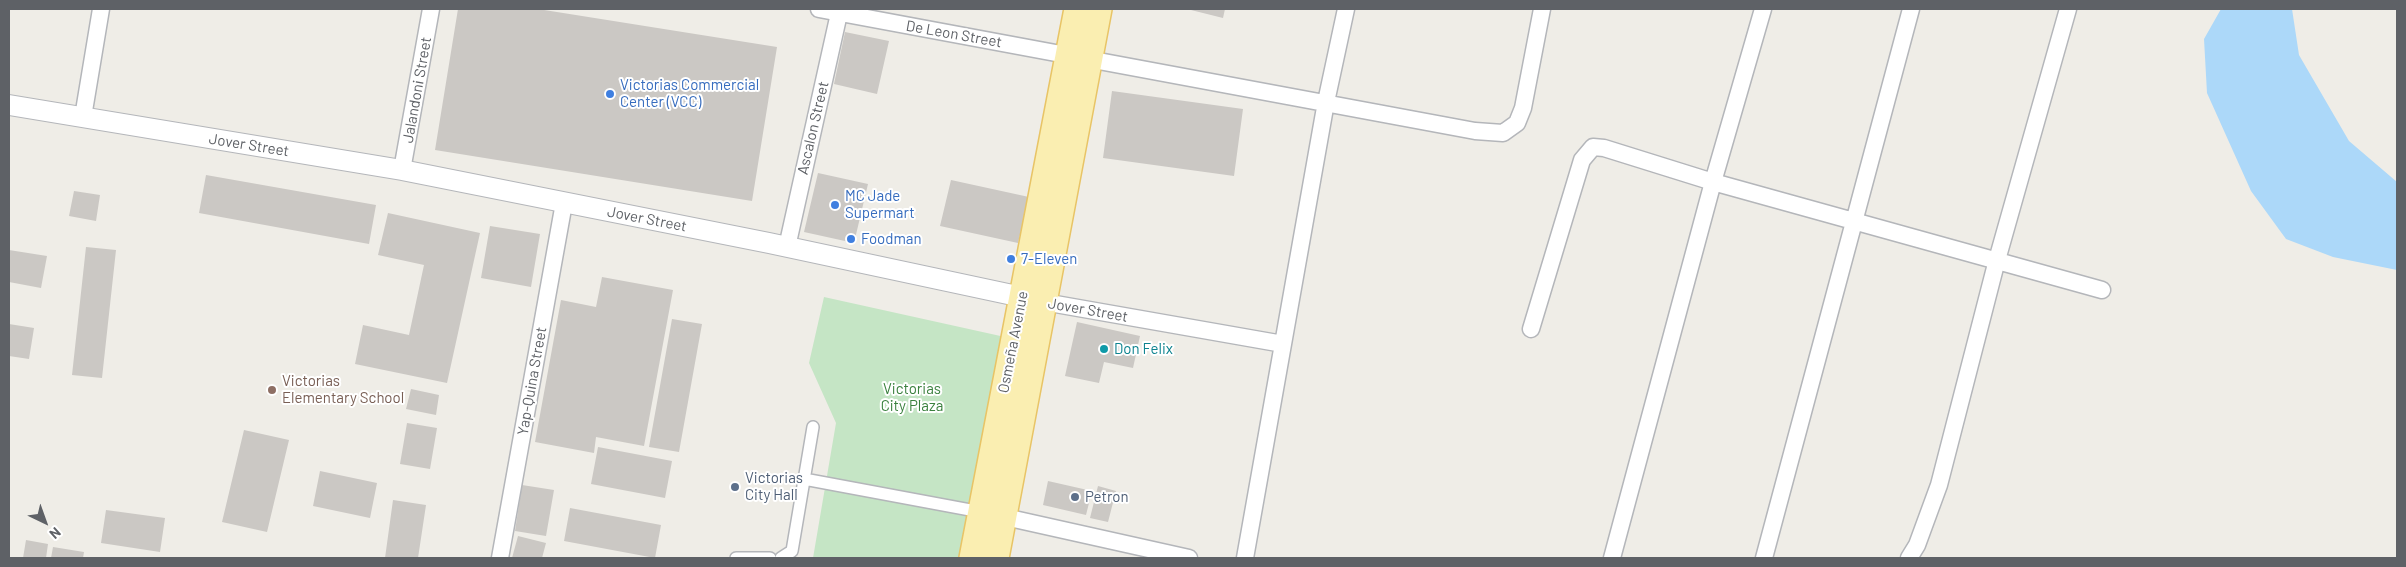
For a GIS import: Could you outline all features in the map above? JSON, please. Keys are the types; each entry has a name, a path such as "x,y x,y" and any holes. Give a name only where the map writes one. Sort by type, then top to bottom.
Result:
{"main road":[{"name":"Osmeña Avenue","path":"972,558 992,514 1033,300 1078,56 1077,9"},
{"name":"Osmeña Avenue","path":"1078,56 1099,9"},
{"name":"Osmeña Avenue","path":"992,514 996,558"}],"street":[{"path":"83,117 101,9"},
{"name":"Jalandoni Street","path":"402,170 431,9"},
{"name":"De Leon Street","path":"819,9 839,11 1475,131 1503,133 1517,123 1523,108 1542,9"},
{"path":"1245,558 1326,102 1346,9"},
{"path":"1612,558 1713,182 1763,9"},
{"path":"1764,558 1911,9"},
{"path":"1909,558 1917,544 1939,485 1998,260 2068,9"},
{"name":"Ascalon Street","path":"787,247 839,11"},
{"name":"Jover Street","path":"9,105 402,170 787,247 1033,300 1283,344"},
{"path":"1531,329 1582,160 1593,147 1604,148 1713,182 2102,290"},
{"name":"Yap-Quina Street","path":"500,558 564,203"},
{"path":"780,558 792,551 813,427"},
{"path":"804,479 992,514 1189,558"},
{"path":"736,558 770,558"}],"green space":[{"name":"Victorias City Plaza","path":"824,297 1005,337 962,558 813,558 836,423 809,363"}],"water":[{"path":"2221,9 2292,9 2299,55 2349,141 2397,182 2397,270 2333,257 2286,239 2251,191 2207,93 2204,39"}],"building":[{"name":"Victorias Commercial Center (VCC)","path":"458,9 538,9 777,47 752,201 435,150"},
{"path":"1187,9 1225,9 1223,18"},
{"path":"845,32 889,41 877,94 834,84"},
{"path":"1112,91 1243,109 1234,176 1103,158"},
{"path":"818,173 868,184 854,243 804,232"},
{"path":"206,175 376,205 369,244 199,213"},
{"path":"951,180 1029,197 1018,243 940,226"},
{"path":"74,191 100,195 96,221 69,216"},
{"path":"388,213 480,233 447,383 355,364 363,325 409,335 424,265 378,255"},
{"path":"490,226 540,234 531,287 481,278"},
{"path":"86,247 116,250 102,378 72,375"},
{"path":"9,250 47,256 41,288 9,282"},
{"path":"602,277 673,290 644,446 596,437 594,453 535,442 561,300 596,307"},
{"path":"672,319 702,324 679,452 649,447"},
{"name":"Don Felix","path":"1077,322 1140,336 1133,368 1104,362 1099,383 1065,376"},
{"path":"9,324 34,328 29,359 9,356"},
{"path":"411,389 439,395 436,415 406,409"},
{"path":"407,423 437,428 430,469 400,464"},
{"path":"244,430 289,440 267,532 222,522"},
{"path":"598,447 672,461 665,498 591,484"},
{"path":"320,471 377,483 370,518 313,506"},
{"path":"1048,481 1092,491 1086,515 1043,505"},
{"path":"522,485 554,490 546,536 515,531"},
{"path":"1098,486 1116,491 1108,522 1090,518"},
{"path":"393,500 426,505 418,558 385,558"},
{"path":"570,508 661,525 655,558 564,541"},
{"path":"106,510 165,518 160,552 101,543"},
{"path":"518,536 546,543 542,558 512,558"},
{"path":"26,540 48,544 46,558 23,558"},
{"path":"53,547 84,552 83,558 51,558"}],"place":[{"name":"Victorias Commercial Center (VCC)","path":"610,94"},
{"name":"MC Jade Supermart","path":"835,205"},
{"name":"Foodman","path":"851,239"},
{"name":"7-Eleven","path":"1011,259"},
{"name":"Don Felix","path":"1104,349"},
{"name":"Victorias Elementary School","path":"272,390"},
{"name":"Victorias City Hall","path":"735,487"},
{"name":"Petron","path":"1075,497"}]}
